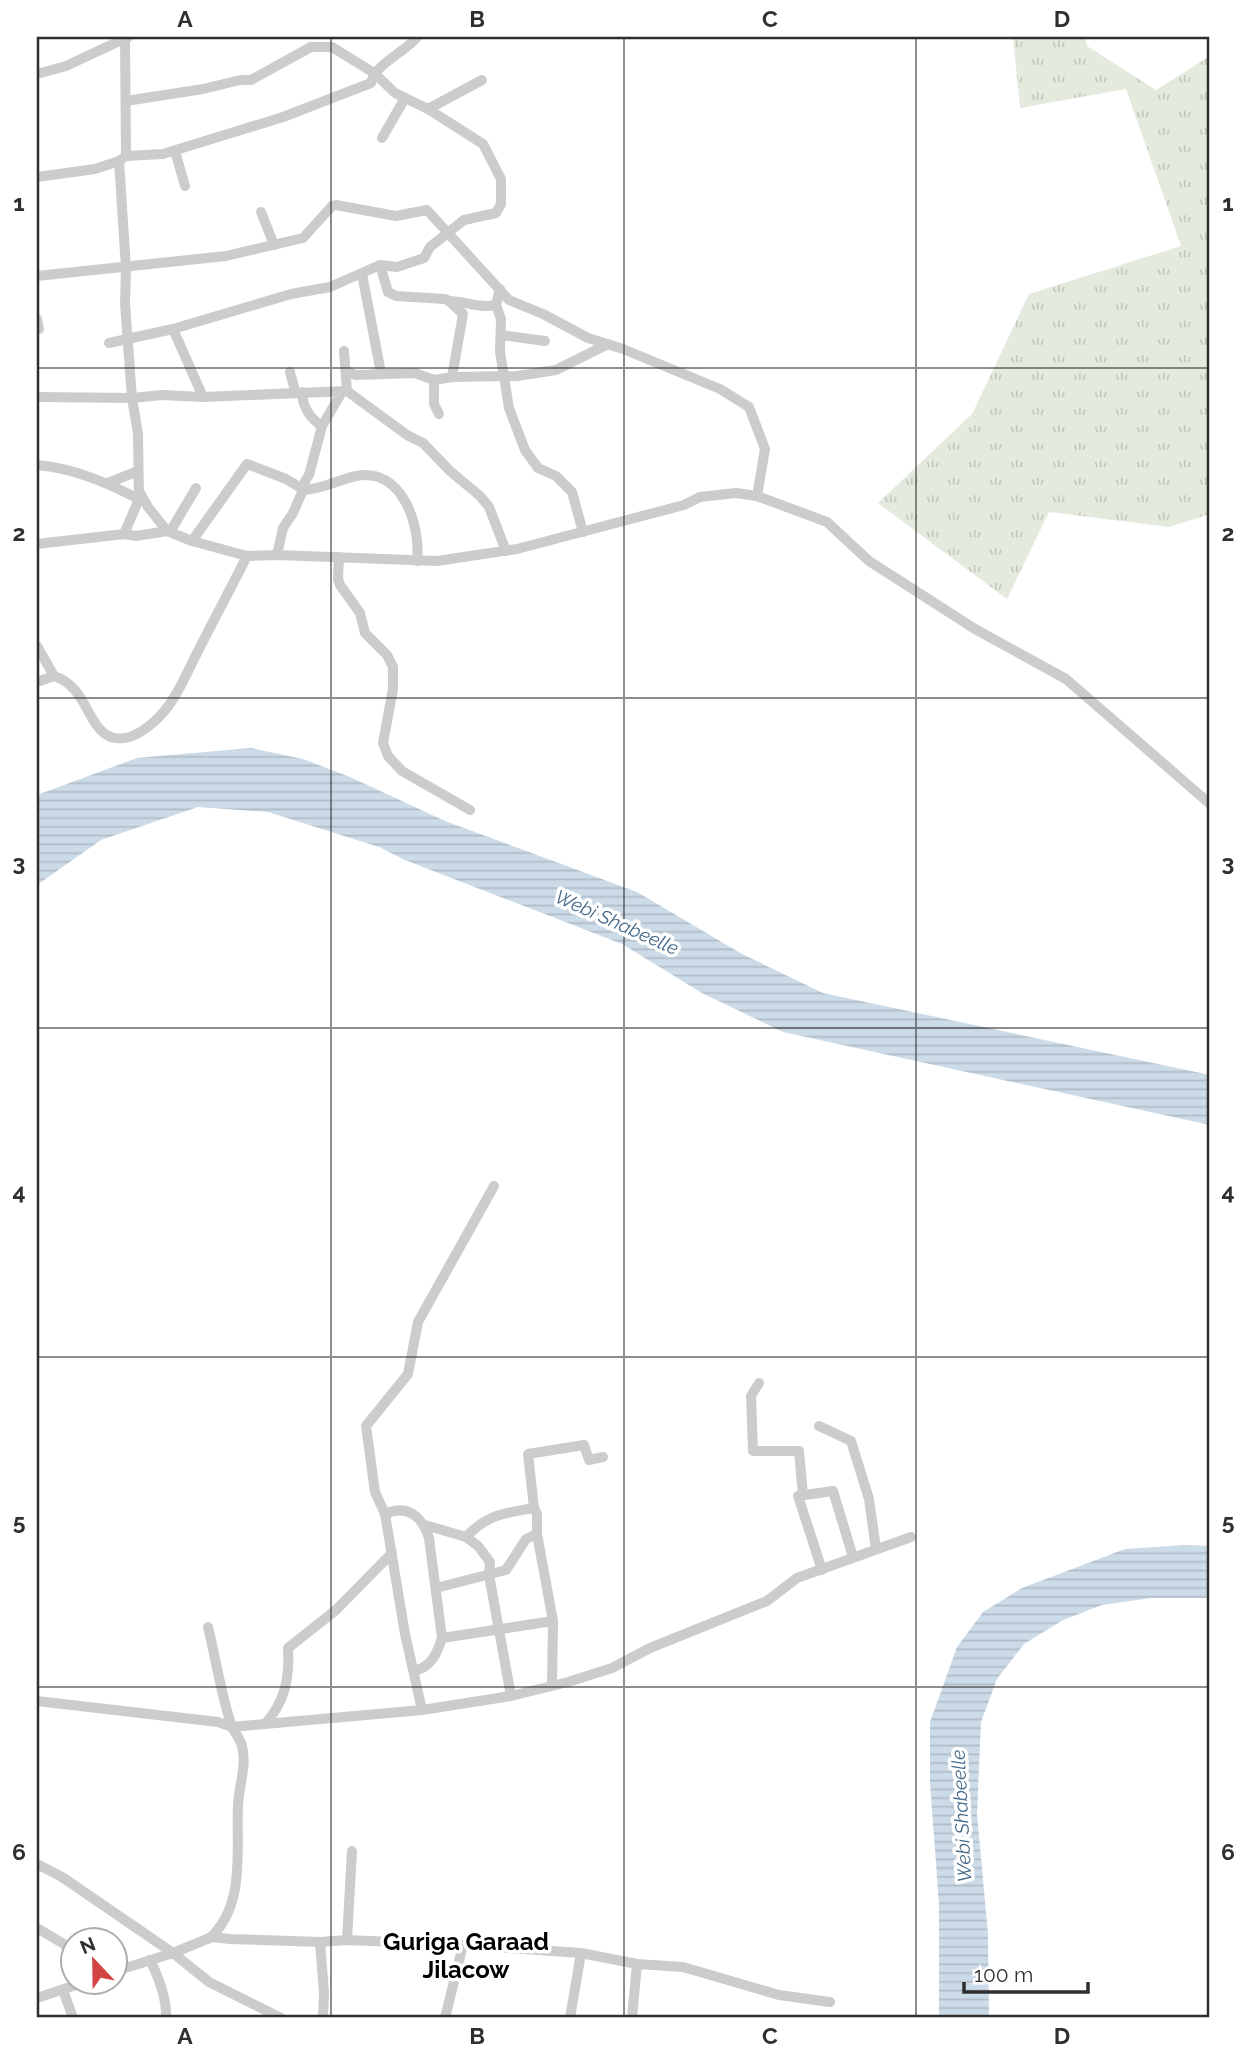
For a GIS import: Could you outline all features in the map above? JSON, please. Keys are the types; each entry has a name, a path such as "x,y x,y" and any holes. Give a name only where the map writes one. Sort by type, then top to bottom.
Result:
{"street":[{"path":"37,74 66,66 126,37 126,101 122,158 125,304 131,398 138,434 139,494 124,534"},
{"path":"37,177 95,169 122,158 163,154 283,117 371,83 374,73 405,50 417,37"},
{"path":"108,343 173,329 291,294 330,287 380,265 397,267 424,258 430,247 449,235 464,220 496,213 501,204 501,179 483,145 428,109 387,87 374,73 332,47 311,47 251,80 126,101"},
{"path":"428,109 482,80"},
{"path":"382,138 405,98"},
{"path":"175,151 185,186"},
{"path":"37,276 226,256 274,245 303,238 332,206 336,205 396,216 427,210 509,300 543,314 588,338 720,388 749,407 765,449 757,496"},
{"path":"261,212 274,245"},
{"path":"380,265 388,292 397,296 471,302 483,307 496,305"},
{"path":"362,274 381,373"},
{"path":"500,289 496,305 501,319 503,375 509,408 525,450 538,468 556,476 572,492 583,531"},
{"path":"450,301 463,314 452,376"},
{"path":"173,329 203,397"},
{"path":"500,335 545,341"},
{"path":"347,372 356,375 415,373 435,380 452,376 517,376 556,370 608,344"},
{"path":"277,555 283,528 293,513 309,475 322,426 344,391 347,372 344,351"},
{"path":"290,372 302,402 314,421 322,426"},
{"path":"435,380 434,404 439,414"},
{"path":"37,397 203,397 344,391 407,435 423,443 450,471 480,496 489,507 506,551"},
{"path":"192,541 247,464 286,478 302,489 321,489 357,476 388,480 400,492 414,524 419,545 416,561"},
{"path":"37,465 59,467 139,494 169,531 192,541 247,556 437,561 506,551 684,505 700,497 736,493 757,496 827,522 869,561 975,629 1066,679 1210,804"},
{"path":"108,483 138,471"},
{"path":"290,473 302,489"},
{"path":"37,544 169,531 196,488"},
{"path":"37,682 54,676 65,679 76,689 101,729 112,737 128,738 143,730 160,717 176,694 247,556"},
{"path":"339,557 340,585 360,613 365,633 387,654 393,667 393,689 383,743 388,756 402,771 470,810"},
{"path":"38,652 54,676"},
{"path":"422,1710 385,1514 375,1492 366,1426 408,1374 418,1322 494,1186"},
{"path":"760,1383 751,1396 753,1451 799,1451 803,1495"},
{"path":"819,1426 852,1441 869,1499 876,1549"},
{"path":"552,1684 552,1621 537,1535 537,1514 528,1454 584,1445 589,1461 603,1457"},
{"path":"821,1570 798,1496 833,1491 853,1557"},
{"path":"466,1537 480,1522 495,1515 534,1508"},
{"path":"385,1514 397,1509 412,1513 425,1525 466,1537 478,1546 491,1562 489,1575 511,1696"},
{"path":"414,1671 428,1665 434,1658 442,1638 425,1525"},
{"path":"436,1588 506,1570 526,1539 537,1535"},
{"path":"37,1701 218,1723 232,1727 422,1710 511,1696 612,1668 650,1648 767,1601 797,1578 911,1537"},
{"path":"265,1724 276,1711 290,1671 288,1648 336,1610 392,1553"},
{"path":"442,1638 552,1621"},
{"path":"208,1627 232,1727 242,1745 244,1771 238,1803 239,1847 233,1898 221,1927 210,1938"},
{"path":"347,1940 352,1851"},
{"path":"37,1864 62,1877 173,1953 209,1982 281,2018"},
{"path":"37,1927 60,1941"},
{"path":"130,1966 212,1937 463,1945 581,1953 637,1964 683,1967 779,1994 830,2002"},
{"path":"320,1942 323,2018"},
{"path":"445,2018 463,1945"},
{"path":"570,2018 581,1953"},
{"path":"150,1960 159,1980 167,2009 166,2018"},
{"path":"632,2018 637,1964"},
{"path":"37,1998 60,1991"},
{"path":"65,1996 73,2018"}],"green space":[{"path":"1013,37 1085,37 1087,46 1156,90 1210,56 1210,424 1207,424 1210,514 1169,527 1049,512 1007,599 878,503 972,414 1029,294 1181,246 1126,89 1020,108"}],"water":[{"name":"Webi Shabeelle","path":"251,748 303,759 350,777 445,821 637,892 742,954 823,993 1210,1075 1210,1125 783,1032 702,993 622,944 405,860 379,847 268,812 198,807 101,840 37,885 37,795 137,758"},
{"name":"Webi Shabeelle","path":"1210,1546 1210,1598 1151,1598 1102,1605 1063,1620 1024,1644 997,1679 981,1722 977,1814 988,1934 989,2018 939,2018 939,1904 930,1783 930,1722 957,1647 983,1612 1022,1588 1125,1549"}],"district":[{"name":"Guriga Garaad Jilacow","path":"466,1956"}]}
